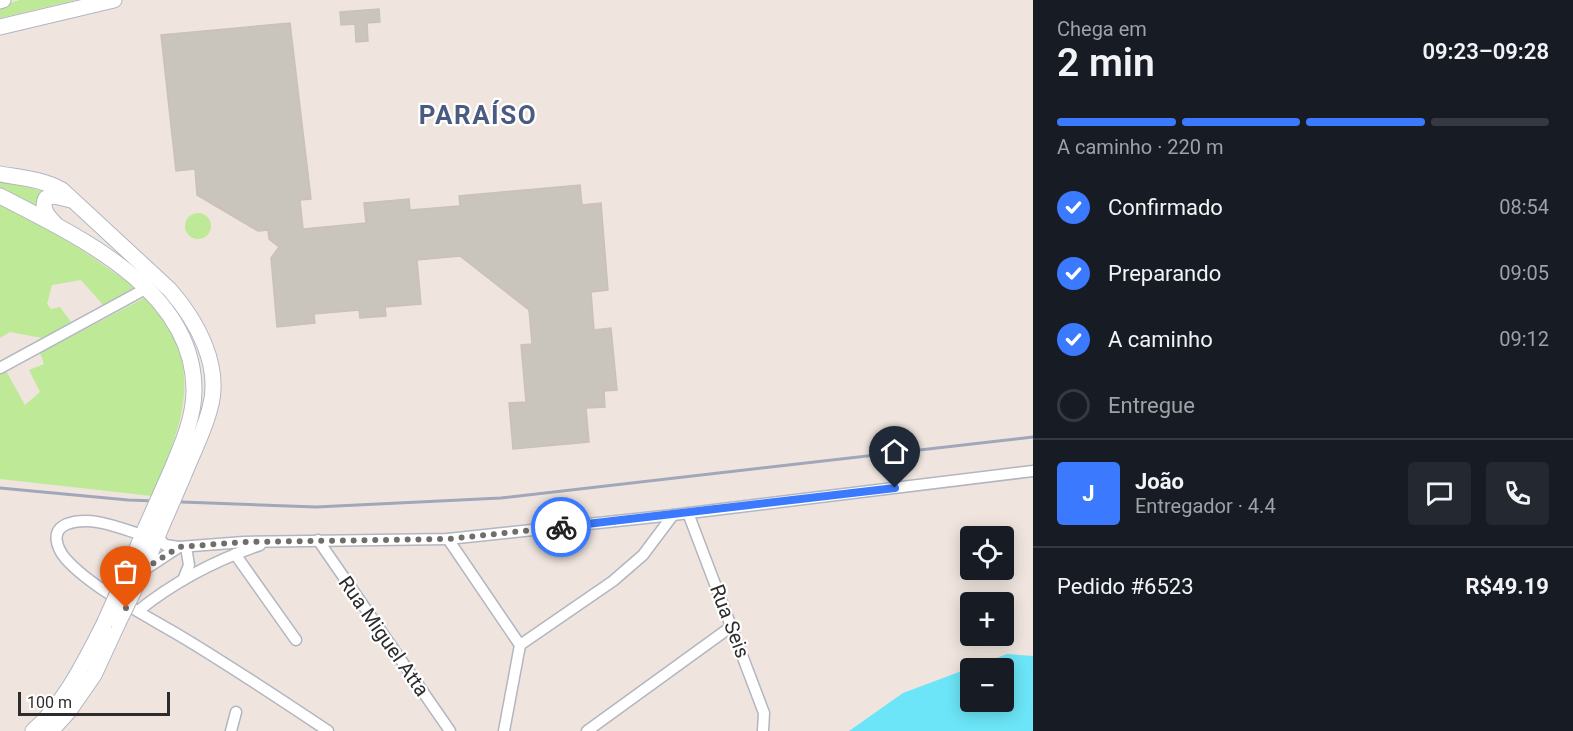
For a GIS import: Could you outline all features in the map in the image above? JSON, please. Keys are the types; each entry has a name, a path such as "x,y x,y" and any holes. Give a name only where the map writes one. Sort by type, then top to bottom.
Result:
{"main road":[{"path":"0,27 114,0"},
{"path":"0,174 33,178 49,183 77,201 170,290 185,307 197,327 209,359 212,384 211,406 176,475 151,532 137,573 111,624 55,707 33,731"},
{"path":"0,196 107,257 147,288 171,316 183,336 194,391 188,430 176,475"},
{"path":"59,228 46,213 44,205 46,198 54,196 77,201"},
{"path":"51,731 69,711 94,675 111,624"}],"street":[{"path":"0,368 147,288"},
{"path":"328,731 95,583 66,559 57,546 56,538 59,529 64,525 83,522 111,526 151,532 165,545 183,547 244,542 448,539 674,515 1033,471"},
{"name":"Rua Seis","path":"688,513 764,713 763,731"},
{"path":"504,731 520,645 612,581 643,555 674,515"},
{"path":"448,539 520,645"},
{"name":"Rua Miguel Atta","path":"318,540 450,731"},
{"path":"138,611 183,580 235,554 268,542"},
{"path":"137,573 183,547"},
{"path":"183,547 189,565 183,580"},
{"path":"235,554 296,640"},
{"path":"586,731 732,626"},
{"path":"231,731 236,712"}],"green space":[{"path":"20,0 76,0 0,18 0,6"},
{"path":"0,181 47,192 39,208 0,188"},
{"path":"0,202 79,248 135,287 103,305 81,280 52,285 47,304 51,309 60,307 71,322 42,338 10,332 0,338"},
{"path":"198,213 207,217 211,226 207,235 198,239 189,235 185,226 189,217"},
{"path":"148,296 173,334 182,360 184,380 184,400 180,419 152,496 0,479 0,372 5,369 25,405 40,392 29,370 44,364 40,353"}],"water":[{"path":"1007,654 1033,656 1033,731 849,731 903,693 960,672 960,712 1014,712 1014,658 996,658"}],"building":[{"path":"379,9 380,22 367,23 368,41 356,42 355,24 341,25 340,12"},
{"path":"290,23 311,199 300,200 303,229 366,223 364,203 409,199 410,210 460,206 459,196 580,185 582,205 601,203 608,290 591,292 594,330 611,328 617,390 604,391 605,407 586,408 589,442 513,449 509,403 526,402 521,345 532,344 529,310 460,256 417,260 421,304 385,307 386,316 360,318 359,310 314,314 315,323 277,327 271,258 279,247 269,239 268,230 258,231 197,195 195,169 176,171 161,35"}],"railway":[{"path":"0,488 128,500 316,507 501,498 1033,437"}],"way so far":[{"path":"126,608 143,570 179,547 244,542 448,539 561,527"}],"district":[{"name":"PARAÍSO","path":"478,115"}],"route":[{"path":"561,527 895,488"}]}
